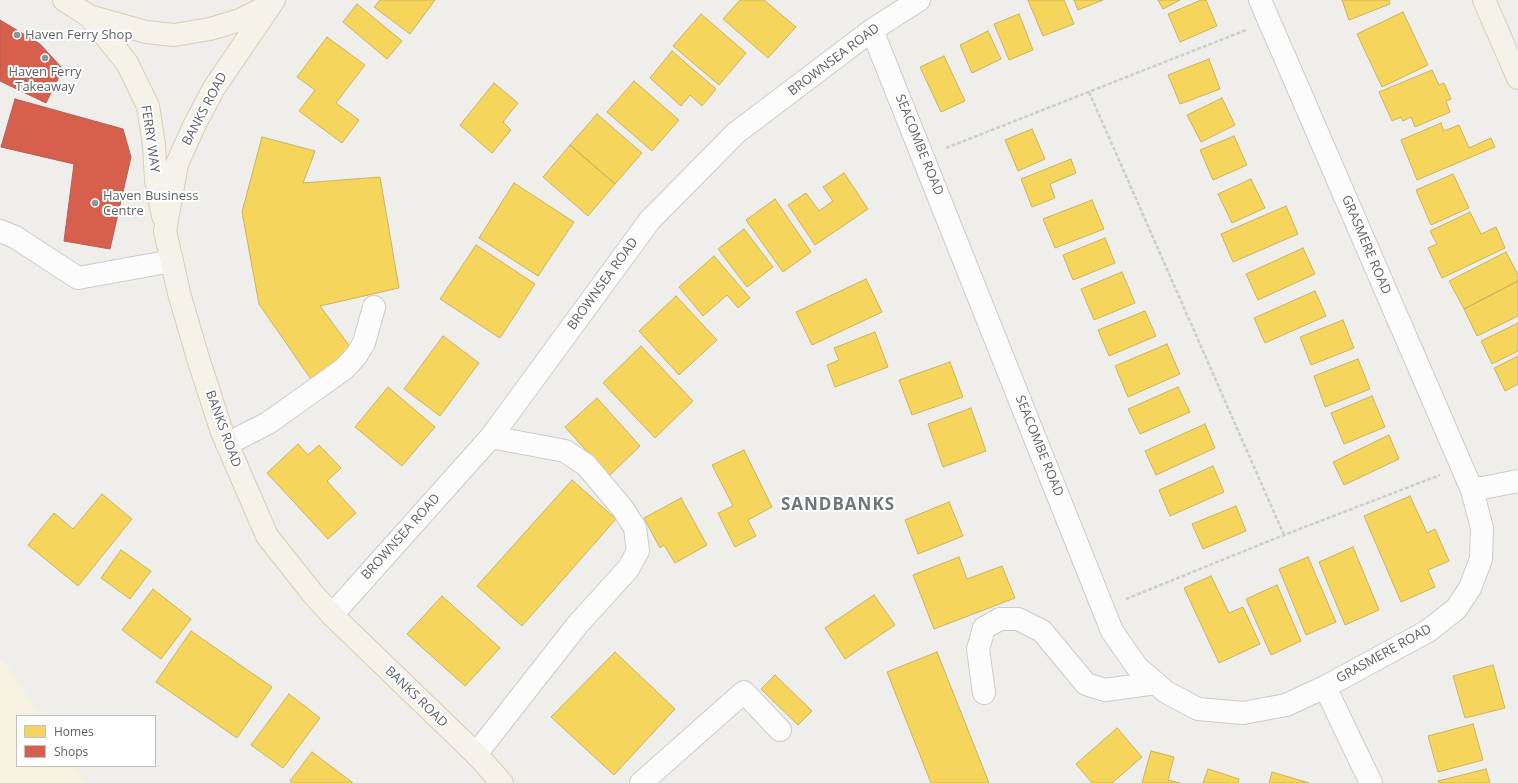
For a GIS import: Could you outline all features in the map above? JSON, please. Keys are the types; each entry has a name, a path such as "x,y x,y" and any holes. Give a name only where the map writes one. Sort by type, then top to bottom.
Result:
{"main road":[{"name":"FERRY WAY","path":"64,0 89,16 146,32 174,34 210,29 240,20 271,3"},
{"path":"1484,0 1518,78"},
{"name":"BANKS ROAD","path":"271,3 214,88 194,126 177,164 165,231 179,293 197,355 227,444 267,536 313,594 332,615 476,754 502,783"},
{"name":"FERRY WAY","path":"89,16 127,63 148,106 154,145 156,180 165,231"}],"street":[{"name":"BROWNSEA ROAD","path":"332,615 491,437 650,220 736,133 872,30 919,0"},
{"name":"GRASMERE ROAD","path":"1260,0 1472,490 1482,528 1481,559 1470,588 1456,609 1428,631 1325,687"},
{"name":"SEACOMBE ROAD","path":"872,30 1112,631 1137,667 1166,692 1198,708 1244,713 1286,705 1325,687"},
{"path":"0,231 15,237 78,278 172,261"},
{"path":"227,444 268,423 344,369 356,356 364,343 374,306"},
{"path":"476,754 578,624 628,569 638,551 635,528 623,509 586,465 565,451 491,437"},
{"path":"1472,490 1518,481"},
{"path":"984,693 978,649 984,628 1000,619 1018,619 1042,631 1086,684 1105,690 1156,683"},
{"path":"1325,687 1372,783"},
{"path":"641,783 744,692 780,730"}],"path":[{"path":"924,157 1269,21"},
{"path":"1089,92 1284,535"},
{"path":"1103,608 1284,535 1462,467"}],"sand":[{"path":"0,658 8,667 40,715 16,715 16,767 75,767 85,783 0,783"}],"building: Homes":[{"path":"380,0 435,0 410,34 374,7"},
{"path":"740,0 764,0 796,27 768,58 723,19"},
{"path":"1028,0 1064,0 1074,24 1043,36"},
{"path":"1074,0 1103,0 1078,10"},
{"path":"1158,0 1180,0 1163,9"},
{"path":"1201,0 1206,0 1217,26 1180,42 1168,14"},
{"path":"1342,0 1389,0 1390,4 1349,20"},
{"path":"357,4 402,41 387,59 343,22"},
{"path":"1403,12 1428,65 1382,87 1357,34"},
{"path":"701,14 746,53 719,85 673,46"},
{"path":"1019,14 1033,50 1009,60 994,24"},
{"path":"988,31 1001,59 972,73 960,45"},
{"path":"327,37 365,65 336,103 359,120 342,143 299,111 315,90 297,77"},
{"path":"672,51 716,89 702,106 690,95 681,106 650,78"},
{"path":"944,56 965,101 941,112 920,67"},
{"path":"1209,59 1220,89 1180,104 1168,75"},
{"path":"1432,70 1439,85 1444,83 1451,99 1446,101 1450,112 1415,127 1411,117 1403,121 1401,117 1392,121 1379,92"},
{"path":"634,81 679,120 652,151 607,112"},
{"path":"494,83 518,103 503,122 511,130 492,153 460,125"},
{"path":"1222,98 1235,125 1201,142 1187,115"},
{"path":"597,114 642,153 615,184 570,145"},
{"path":"1441,123 1444,131 1459,125 1469,148 1491,138 1495,147 1417,180 1401,140"},
{"path":"1032,129 1045,159 1018,171 1005,140"},
{"path":"1234,136 1247,165 1213,180 1200,150"},
{"path":"262,137 315,151 303,183 380,177 399,288 320,306 351,348 313,382 259,304 242,212"},
{"path":"570,145 615,184 588,216 543,177"},
{"path":"1071,159 1076,173 1050,184 1055,198 1032,207 1021,179"},
{"path":"844,173 868,209 815,245 788,205 806,193 819,211 833,201 823,187"},
{"path":"1453,174 1469,208 1431,225 1416,190"},
{"path":"1251,179 1265,208 1232,223 1218,194"},
{"path":"514,183 574,222 538,276 479,238"},
{"path":"775,199 811,252 783,272 746,220"},
{"path":"1092,200 1104,229 1055,248 1043,219"},
{"path":"1286,206 1298,234 1233,262 1221,234"},
{"path":"1470,212 1481,234 1496,227 1505,248 1442,278 1428,248 1437,244 1430,231"},
{"path":"744,229 773,267 747,287 718,249"},
{"path":"1105,238 1115,263 1073,280 1063,255"},
{"path":"476,245 535,284 500,338 440,299"},
{"path":"1303,248 1315,274 1258,300 1246,274"},
{"path":"1506,252 1518,275 1518,281 1464,309 1449,281"},
{"path":"714,256 750,298 738,308 727,295 703,316 679,287"},
{"path":"1122,272 1135,303 1094,320 1081,289"},
{"path":"866,279 882,312 812,345 796,312"},
{"path":"1518,281 1518,316 1477,336 1464,309"},
{"path":"1315,291 1326,316 1265,343 1254,318"},
{"path":"676,296 717,340 679,375 639,331"},
{"path":"1145,311 1156,336 1109,356 1098,330"},
{"path":"1343,320 1354,348 1311,365 1300,337"},
{"path":"1518,323 1518,351 1492,364 1481,341"},
{"path":"875,332 888,367 835,387 827,365 839,360 834,348"},
{"path":"443,336 479,363 440,416 404,389"},
{"path":"1167,344 1180,374 1128,397 1115,366"},
{"path":"641,346 693,401 655,438 603,383"},
{"path":"1518,356 1518,384 1505,391 1494,368"},
{"path":"1358,359 1370,389 1325,407 1314,376"},
{"path":"950,362 963,397 912,415 899,380"},
{"path":"388,387 435,427 402,466 355,427"},
{"path":"1178,387 1190,412 1140,434 1128,409"},
{"path":"1372,396 1385,427 1344,444 1331,413"},
{"path":"597,398 640,446 609,476 565,427"},
{"path":"971,408 986,451 943,467 928,424"},
{"path":"1205,424 1215,448 1156,475 1145,451"},
{"path":"1389,435 1399,459 1344,485 1333,462"},
{"path":"298,444 308,455 319,445 341,468 327,481 356,513 328,539 267,473"},
{"path":"744,450 772,507 748,520 756,536 735,547 718,513 733,506 712,465"},
{"path":"1213,466 1224,492 1170,516 1159,490"},
{"path":"572,480 616,519 522,626 477,586"},
{"path":"102,494 132,519 78,586 28,545 54,513 73,529"},
{"path":"1410,496 1427,533 1435,529 1449,561 1428,570 1435,587 1401,602 1364,516"},
{"path":"681,498 707,545 675,563 664,545 660,548 644,518"},
{"path":"949,502 963,536 918,554 905,520"},
{"path":"1236,506 1246,531 1203,549 1192,524"},
{"path":"1353,547 1379,610 1345,625 1319,562"},
{"path":"121,550 151,571 130,599 101,578"},
{"path":"959,557 967,579 1002,566 1015,598 934,629 913,575"},
{"path":"1308,557 1336,622 1306,635 1279,569"},
{"path":"1211,576 1229,613 1243,607 1260,644 1219,663 1184,588"},
{"path":"1277,585 1301,641 1271,655 1246,599"},
{"path":"153,589 191,619 161,659 122,630"},
{"path":"874,595 895,625 845,659 825,628"},
{"path":"442,596 500,648 465,686 407,634"},
{"path":"191,631 272,687 237,738 156,682"},
{"path":"615,652 675,709 614,775 551,717"},
{"path":"937,652 989,783 931,783 887,672"},
{"path":"1493,665 1505,708 1465,718 1453,676"},
{"path":"775,675 812,711 798,725 761,689"},
{"path":"289,694 320,718 283,768 251,745"},
{"path":"1473,724 1483,760 1438,772 1428,736"},
{"path":"1117,728 1142,757 1112,783 1092,783 1076,764"},
{"path":"1151,751 1174,757 1168,780 1180,783 1142,783"},
{"path":"312,752 353,783 292,783 290,781"},
{"path":"1208,769 1239,779 1238,783 1203,783"},
{"path":"1486,769 1490,783 1439,783 1438,781"},
{"path":"1272,772 1309,783 1269,783"}],"building: Shops":[{"path":"0,20 40,44 63,69 46,103 0,81"},
{"name":"Haven Business Centre","path":"15,99 123,129 131,157 110,249 64,241 74,164 1,147"}],"place":[{"name":"Haven Ferry Shop","path":"17,35"},
{"name":"Haven Ferry Takeaway","path":"45,58"},
{"name":"Haven Business Centre","path":"95,203"}],"district":[{"name":"SANDBANKS","path":"838,505"}]}
